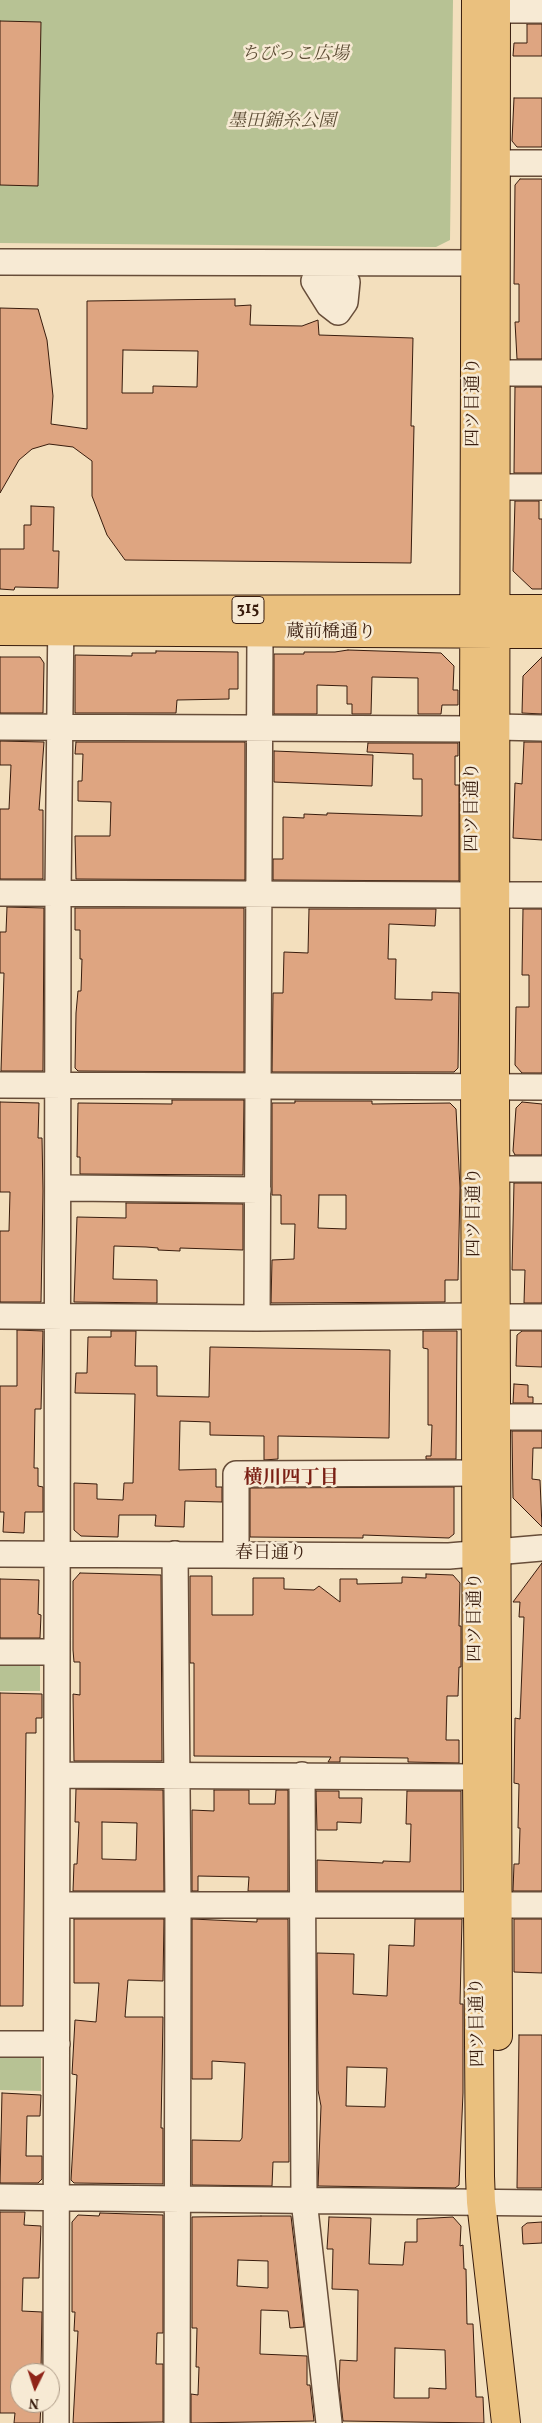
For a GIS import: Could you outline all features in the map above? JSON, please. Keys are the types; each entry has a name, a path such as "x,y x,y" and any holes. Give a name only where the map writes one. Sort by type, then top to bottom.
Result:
{"main road":[{"name":"四ツ目通り","path":"488,1905 476,1777 486,1552 496,1417 486,1316 485,1087 486,163 490,3"},
{"name":"四ツ目通り","path":"486,263 495,373 496,487 486,622"},
{"name":"蔵前橋通り","path":"0,610 60,621 260,634 486,622 542,609"},
{"name":"蔵前橋通り","path":"0,631 60,621 486,622 542,634"},
{"name":"四ツ目通り","path":"485,1087 495,1169 477,1472 486,1552 489,2202 506,2423"},
{"name":"四ツ目通り","path":"489,2202 522,2423"}],"street":[{"path":"490,3 542,10"},
{"path":"486,163 542,163"},
{"path":"0,262 486,263"},
{"path":"495,373 542,373"},
{"path":"496,487 542,487"},
{"path":"56,2423 60,621"},
{"path":"257,1318 260,634"},
{"path":"0,727 542,728"},
{"path":"0,893 542,895"},
{"path":"0,1085 542,1087"},
{"path":"495,1169 542,1169"},
{"path":"70,1188 258,1190"},
{"path":"0,1316 257,1318 542,1317"},
{"path":"496,1417 542,1418"},
{"path":"236,1555 236,1474 477,1472"},
{"name":"春日通り","path":"0,1554 449,1556 542,1548"},
{"path":"175,1554 178,1905 178,2423"},
{"path":"0,1652 57,1652"},
{"path":"57,1775 476,1777"},
{"path":"302,1775 304,2200 329,2423"},
{"path":"57,1905 542,1905"},
{"path":"0,2044 57,2044"},
{"path":"0,2197 542,2203"}],"green space":[{"name":"墨田錦糸公園","path":"0,0 453,0 450,240 436,247 0,243"},
{"path":"0,1664 40,1664 40,1691 0,1691"},
{"path":"0,2052 41,2053 41,2091 0,2090"}],"building":[{"path":"0,21 41,22 38,186 0,185"},
{"path":"527,24 542,24 542,56 513,56 514,43 527,43"},
{"path":"514,98 542,98 542,147 517,147 512,141"},
{"path":"520,179 542,179 542,359 517,359 515,322 519,322 519,284 514,284 515,185"},
{"path":"235,299 235,306 251,305 250,325 302,326 318,320 319,335 413,338 411,426 414,426 411,563 125,560 107,535 92,496 92,461 73,447 49,444 32,449 19,460 0,493 0,308 38,309 47,340 53,396 51,424 87,429 87,301","holes":["123,350 198,351 197,387 153,386 153,393 122,393"]},
{"path":"515,387 542,387 542,473 514,473"},
{"path":"515,501 539,501 539,519 542,519 542,589 532,589 513,571"},
{"path":"31,506 54,507 53,551 59,551 58,588 15,587 14,590 0,589 0,549 24,549 24,525 31,525"},
{"path":"348,650 441,653 454,666 453,690 458,690 458,705 442,705 441,714 418,714 418,678 372,677 371,714 352,714 352,704 347,704 347,686 317,685 317,714 274,714 274,654 304,654 304,652"},
{"path":"156,651 238,652 238,689 229,689 229,699 177,700 176,713 75,713 75,655 132,656 132,653 156,653"},
{"path":"0,657 40,657 44,663 43,713 0,713"},
{"path":"542,657 542,714 522,713 523,676"},
{"path":"0,741 44,742 39,810 43,810 43,879 0,879 0,809 9,809 11,765 0,765"},
{"path":"76,742 245,742 245,880 76,879 75,836 110,836 111,802 78,801 78,781 82,781 83,754 75,754"},
{"path":"524,742 542,742 542,840 513,838 515,783 522,784"},
{"path":"368,743 458,743 458,756 455,756 455,785 459,785 459,881 273,880 273,859 283,859 283,817 304,818 304,814 327,815 327,813 422,816 422,779 413,779 413,754 367,752"},
{"path":"274,751 373,755 372,786 274,782"},
{"path":"7,907 44,908 43,1071 1,1071 4,973 0,973 0,932 6,932"},
{"path":"75,908 244,908 244,1072 78,1071 75,1068 76,1013 78,991 81,991 82,959 80,959 80,930 75,930"},
{"path":"309,909 436,909 435,926 389,924 388,959 396,959 395,999 432,1000 432,992 459,993 458,1068 454,1072 272,1072 273,993 283,993 284,952 308,953"},
{"path":"523,909 542,909 542,1073 522,1073 515,1065 516,1007 529,1007 529,975 522,975"},
{"path":"172,1100 244,1100 243,1175 80,1174 80,1157 77,1157 78,1103 172,1104"},
{"path":"295,1101 372,1101 372,1104 450,1103 456,1109 460,1188 458,1280 445,1280 445,1302 271,1303 272,1260 294,1259 295,1224 281,1224 281,1195 272,1195 272,1103 295,1103","holes":["319,1195 346,1195 346,1229 318,1228"]},
{"path":"0,1102 39,1103 38,1138 42,1138 43,1191 41,1302 0,1302 0,1231 9,1231 10,1192 0,1192"},
{"path":"522,1102 542,1104 542,1155 515,1155 513,1151 516,1108"},
{"path":"514,1183 542,1183 542,1303 524,1303 525,1270 512,1270"},
{"path":"126,1203 243,1204 243,1250 180,1248 180,1251 114,1246 113,1279 157,1280 157,1303 74,1302 77,1217 126,1218"},
{"path":"17,1330 43,1331 41,1409 35,1409 34,1468 38,1468 38,1486 43,1487 43,1512 25,1512 24,1533 3,1532 4,1512 0,1512 0,1386 17,1386"},
{"path":"111,1331 136,1331 135,1366 157,1366 157,1396 209,1397 210,1347 390,1350 389,1438 278,1436 278,1459 264,1460 264,1436 210,1435 210,1422 180,1421 179,1470 216,1469 216,1487 222,1487 222,1502 185,1501 184,1527 155,1526 156,1515 119,1515 118,1537 81,1536 74,1530 74,1483 97,1484 97,1499 123,1500 124,1483 133,1483 135,1394 75,1393 76,1373 87,1373 88,1337 111,1337"},
{"path":"423,1331 457,1331 456,1459 426,1459 426,1456 431,1456 432,1425 428,1425 428,1349 423,1348"},
{"path":"522,1331 542,1331 542,1367 516,1366 517,1335"},
{"path":"514,1384 528,1385 528,1397 533,1397 533,1403 513,1403"},
{"path":"512,1431 542,1431 542,1448 533,1448 532,1479 540,1480 542,1527 513,1498"},
{"path":"454,1487 454,1534 449,1538 363,1535 363,1538 250,1537 250,1488"},
{"path":"542,1563 542,1891 513,1891 514,1864 519,1864 520,1828 518,1828 519,1784 514,1783 515,1718 520,1719 524,1617 519,1617 520,1602 513,1602"},
{"path":"80,1573 161,1575 162,1761 74,1761 73,1694 80,1695 80,1662 74,1662 73,1581"},
{"path":"426,1574 453,1575 460,1583 459,1626 461,1626 461,1667 459,1667 458,1696 447,1696 446,1740 459,1740 459,1763 408,1762 408,1758 340,1757 340,1762 328,1762 331,1757 194,1756 194,1663 190,1663 190,1576 212,1576 212,1615 253,1615 253,1578 284,1578 284,1589 314,1590 319,1586 340,1602 340,1579 357,1579 357,1584 402,1583 402,1577 426,1578"},
{"path":"0,1579 39,1580 38,1614 41,1615 40,1638 0,1638"},
{"path":"0,1693 42,1694 42,1718 36,1718 36,1733 26,1733 23,2006 0,2006"},
{"path":"76,1789 163,1790 164,1891 73,1891 74,1864 77,1864 79,1822 75,1822","holes":["102,1822 137,1823 136,1860 102,1859"]},
{"path":"214,1790 249,1790 249,1804 275,1804 276,1790 288,1790 288,1891 248,1891 249,1877 198,1876 198,1891 192,1891 192,1810 214,1811"},
{"path":"316,1791 339,1791 339,1798 362,1798 361,1823 337,1822 337,1830 317,1830"},
{"path":"407,1791 461,1791 461,1891 317,1891 317,1860 383,1863 383,1861 410,1862 411,1824 406,1824"},
{"path":"74,1919 164,1919 163,1981 128,1980 125,2017 163,2017 161,2128 163,2128 163,2184 74,2183 71,2180 77,2075 72,2074 75,2020 96,2022 99,1983 74,1983"},
{"path":"192,1919 257,1922 257,1919 288,1919 289,2162 273,2162 272,2186 192,2185 192,2140 240,2141 242,2138 245,2063 212,2061 212,2079 192,2079"},
{"path":"415,1919 462,1919 460,2004 463,2004 463,2093 459,2185 455,2188 318,2186 321,2106 318,2090 317,1953 354,1954 353,1994 387,1996 389,1945 414,1946","holes":["347,2067 387,2068 385,2107 346,2106"]},
{"path":"514,1919 542,1919 542,1973 514,1972"},
{"path":"519,2035 542,2035 542,2188 517,2188"},
{"path":"2,2093 41,2095 40,2116 27,2116 26,2156 42,2156 42,2179 38,2183 0,2183"},
{"path":"0,2212 25,2212 24,2225 41,2226 39,2278 23,2278 22,2311 42,2312 41,2363 10,2363 10,2413 0,2413"},
{"path":"100,2213 163,2215 163,2333 157,2333 156,2364 163,2364 163,2422 73,2423 78,2331 74,2331 75,2312 72,2312 72,2222 78,2215 99,2216"},
{"path":"291,2216 304,2327 290,2328 288,2311 261,2310 260,2354 307,2356 307,2385 310,2385 314,2421 191,2423 191,2394 198,2395 199,2367 196,2367 197,2328 192,2328 192,2217","holes":["238,2260 268,2261 268,2288 237,2286"]},
{"path":"329,2217 371,2218 369,2264 403,2265 405,2242 417,2242 417,2219 453,2217 461,2226 460,2246 463,2245 464,2269 466,2269 467,2324 473,2324 476,2397 483,2397 484,2423 343,2421 339,2386 340,2360 357,2361 358,2290 332,2289 333,2249 327,2249","holes":["395,2348 445,2350 446,2389 429,2388 429,2398 394,2398"]},
{"path":"542,2222 542,2243 523,2244 522,2227 527,2223"},
{"path":"15,2413 40,2413 40,2423 14,2423"}],"district":[{"name":"横川四丁目","path":"291,1480"}],"park label":[{"name":"ちびっこ広場","path":"295,56"}]}
